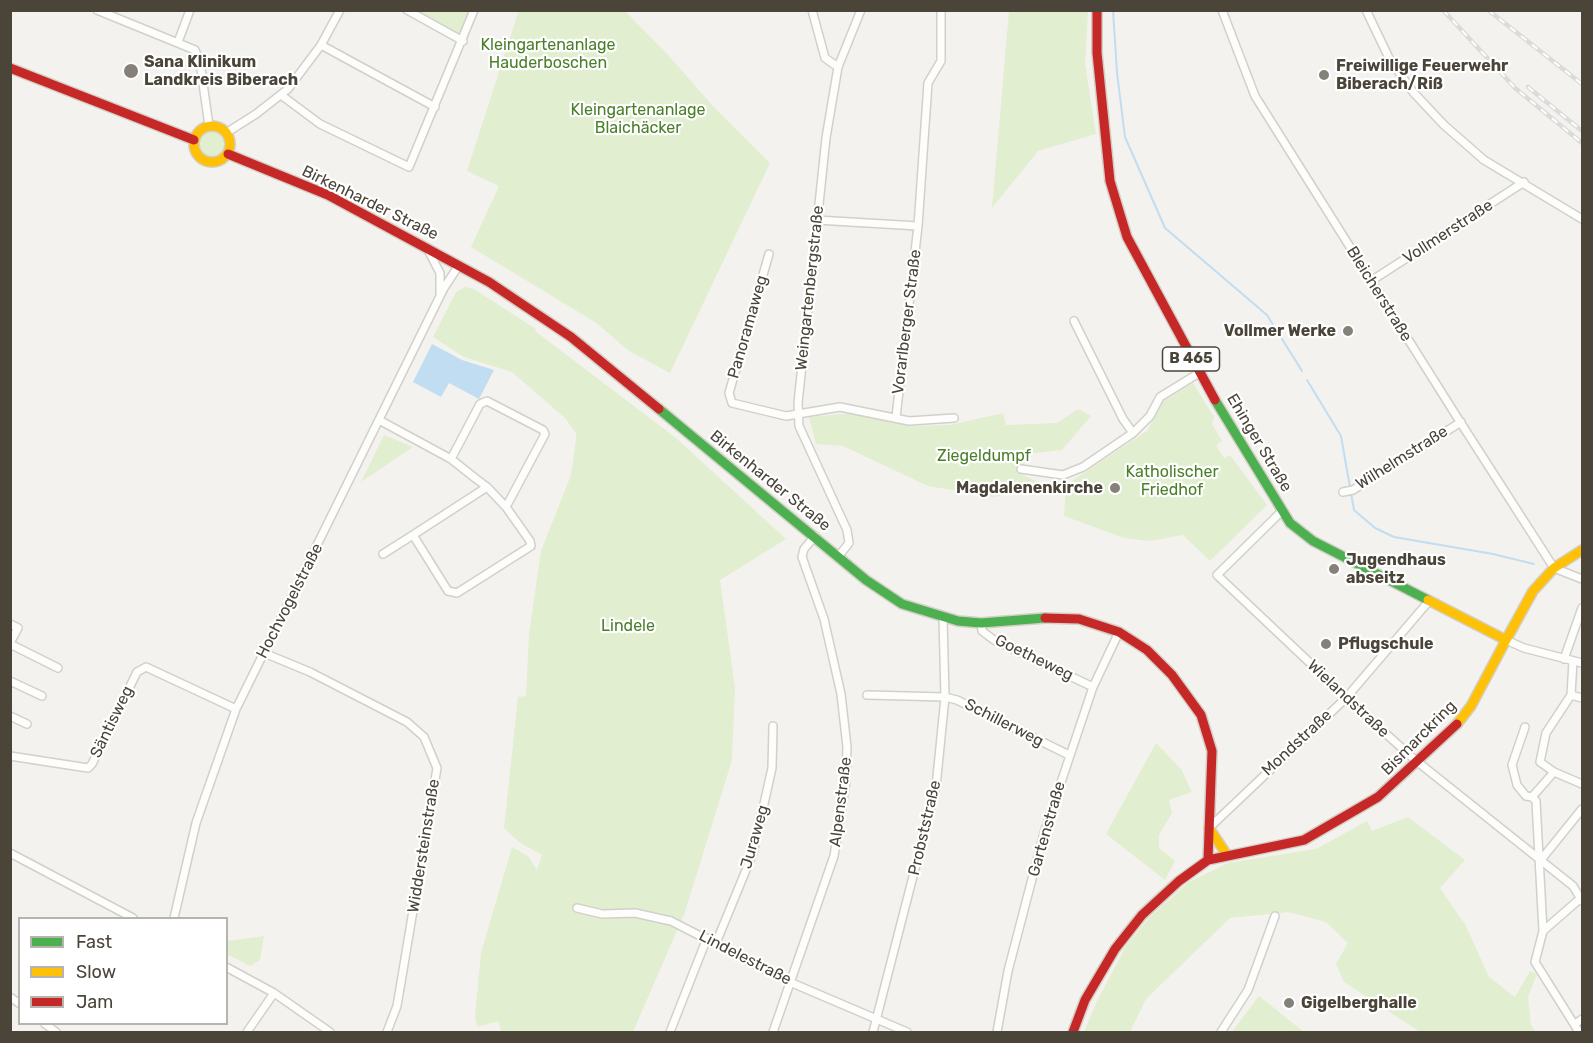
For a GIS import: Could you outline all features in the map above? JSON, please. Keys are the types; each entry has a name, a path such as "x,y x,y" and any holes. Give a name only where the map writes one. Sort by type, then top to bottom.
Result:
{"main road":[{"name":"Ehinger Straße","path":"1097,10 1098,65 1110,181 1116,206 1131,246 1199,374 1282,512 1290,523 1309,539 1506,640"},
{"path":"10,68 194,140"},
{"path":"209,126 219,127 226,133 230,143 228,154 219,161 203,161 195,152 194,140 200,131 209,126"},
{"name":"Birkenharder Straße","path":"228,154 328,195 489,282 571,337 838,557 902,604 943,618 981,623 1037,618 1079,619 1119,632 1147,650 1164,667 1201,715 1212,751 1208,860"},
{"name":"Bismarckring","path":"1208,860 1289,845 1304,840 1378,797 1449,734 1471,706 1533,591 1554,568 1582,550"},
{"path":"1209,828 1227,855"},
{"path":"1073,1032 1085,1000 1115,949 1142,915 1179,881 1208,860"}],"street":[{"path":"97,10 195,51 200,62 209,126"},
{"path":"177,42 190,10"},
{"path":"226,133 281,95 321,45 340,10"},
{"path":"407,10 463,41"},
{"path":"281,95 320,124 409,167 474,10"},
{"path":"812,10 825,58 838,67"},
{"name":"Weingartenbergstraße","path":"838,557 849,543 847,530 810,453 799,426 798,415 826,138 838,67 861,10"},
{"name":"Vorarlberger Straße","path":"896,417 918,226 928,83 941,61 941,10"},
{"name":"Bleicherstraße","path":"1222,10 1255,96 1554,568"},
{"path":"1366,10 1389,58 1413,92 1444,125 1484,160 1582,219"},
{"path":"321,45 435,107"},
{"name":"Vollmerstraße","path":"1371,281 1524,182"},
{"name":"Vorarlberger Straße","path":"817,220 918,226"},
{"path":"424,246 433,256 440,273 440,296"},
{"name":"Panoramaweg","path":"770,254 728,397 735,405 786,416 798,415"},
{"name":"Hochvogelstraße","path":"174,917 196,823 236,709 440,296 459,265"},
{"path":"1074,321 1133,434"},
{"path":"1021,469 1063,475 1102,457 1133,434 1150,416 1160,397 1199,374"},
{"path":"451,459 480,404 487,401 543,430 545,434 506,507"},
{"name":"Vorarlberger Straße","path":"798,415 840,407 927,421 954,418"},
{"path":"379,420 451,459 487,488 506,507 531,541 531,546 457,593 448,591 413,535"},
{"name":"Wilhelmstraße","path":"1342,492 1353,490 1461,422"},
{"path":"383,554 487,488"},
{"name":"Wielandstraße","path":"1282,512 1217,575 1346,699 1419,763 1573,886 1582,899"},
{"name":"Alpenstraße","path":"773,1032 834,856 846,782 847,747 844,712 833,654 824,619 803,565 804,549 815,536"},
{"path":"1554,568 1582,579"},
{"name":"Mondstraße","path":"1209,828 1346,699 1430,601"},
{"path":"1564,660 1582,608"},
{"name":"Probststraße","path":"873,1032 878,1020 934,797 942,748 945,696 943,618"},
{"name":"Goetheweg","path":"981,623 982,631 994,640 1093,687"},
{"path":"10,624 18,628 10,644 58,668"},
{"name":"Gartenstraße","path":"997,1032 1008,971 1044,833 1093,687 1119,632"},
{"path":"1574,632 1582,634"},
{"path":"1506,640 1524,648 1582,663"},
{"name":"Widdersteinstraße","path":"264,653 310,672 407,722 424,737 436,768 397,1006 390,1031"},
{"path":"1573,661 1571,695 1546,733 1540,762 1554,772 1582,784"},
{"name":"Säntisweg","path":"10,756 88,768 137,672 146,667 236,709"},
{"path":"10,681 42,696"},
{"name":"Schillerweg","path":"867,694 945,696 1069,755"},
{"path":"1571,695 1582,698"},
{"path":"10,716 27,724"},
{"name":"Juraweg","path":"716,943 753,853 772,768 773,726"},
{"path":"1525,727 1512,765 1517,785 1526,796 1536,801 1543,931 1535,962 1563,1010 1579,1032"},
{"path":"1532,797 1554,772"},
{"path":"1540,861 1582,809"},
{"path":"10,853 74,889 131,917"},
{"path":"1543,931 1582,899"},
{"name":"Lindelestraße","path":"578,908 602,914 635,913 671,921 792,982 907,1032"},
{"path":"1221,1032 1248,990 1275,916"},
{"path":"670,1032 707,938"},
{"path":"228,968 274,993 330,1032"},
{"path":"247,1032 274,993"},
{"path":"1575,1024 1582,1019"}],"green space":[{"path":"519,10 625,11 712,105 770,163 670,373 629,351 595,322 471,247 499,186 467,171"},
{"path":"413,11 471,11 462,33 456,34"},
{"path":"1009,11 1088,11 1085,64 1096,134 1038,151 992,208"},
{"path":"212,131 222,135 226,145 222,155 212,159 202,155 198,145 202,135"},
{"name":"Lindele","path":"465,287 474,289 536,329 535,331 676,438 786,539 720,580 735,688 732,760 685,912 633,1032 501,1032 499,1021 477,1027 475,1016 481,953 512,847 528,856 537,870 542,855 519,842 504,828 518,697 526,696 529,634 541,551 571,475 576,433 565,418 512,372 464,357 433,337 456,292"},
{"name":"Katholischer Friedhof","path":"1193,383 1214,417 1212,424 1222,441 1216,445 1224,458 1230,455 1267,505 1210,561 1183,535 1150,541 1124,538 1064,516 1066,485 1147,431 1163,401"},
{"name":"Ziegeldumpf","path":"1078,409 1091,416 1062,450 1026,454 1023,475 1043,484 995,497 928,486 843,446 816,444 809,417 854,413 911,426 950,425 1003,413 1006,425 1057,423"},
{"path":"384,435 413,447 361,482"},
{"path":"1156,743 1181,769 1192,792 1169,800 1172,813 1159,835 1159,848 1175,861 1165,880 1106,834"},
{"path":"1408,817 1465,860 1440,888 1466,926 1489,977 1515,997 1530,971 1537,974 1528,997 1531,1025 1536,1032 1420,1032 1344,982 1336,964 1348,943 1326,922 1288,912 1230,918 1146,999 1130,1032 1084,1032 1097,1001 1126,946 1149,918 1189,882 1228,863 1316,849 1367,821 1372,831"},
{"path":"264,936 260,960 250,966 228,955 228,941"},
{"path":"1259,996 1304,1032 1232,1032"}],"water":[{"path":"432,344 462,360 494,370 479,399 449,383 441,397 413,382"}],"waterway":[{"path":"1113,10 1117,73 1125,137 1165,228 1267,315 1302,371"},
{"path":"1307,380 1341,436 1354,510 1375,528 1394,537 1493,554 1534,564"}],"railway":[{"path":"1443,10 1515,88 1582,143"},
{"path":"1488,10 1582,84"},
{"path":"1528,87 1582,131"}],"traffic: fast":[{"path":"1215,400 1290,523 1313,541 1428,600"},
{"path":"659,409 866,580 902,604 958,621 981,623 1045,618"}],"traffic: slow":[{"path":"212,126 225,131 230,144 225,157 212,162 199,157 194,144 199,131 212,126"},
{"path":"1428,600 1506,640 1533,591 1554,568 1582,550"},
{"path":"1457,724 1471,706 1506,640"},
{"path":"1209,828 1227,855"}],"traffic: jam":[{"path":"1097,10 1097,53 1110,181 1127,237 1215,400"},
{"path":"10,68 194,140"},
{"path":"228,154 328,195 489,282 571,337 659,409"},
{"path":"1045,618 1079,619 1119,632 1147,650 1172,675 1201,715 1212,751 1208,860"},
{"path":"1073,1032 1085,1000 1115,949 1142,915 1179,881 1208,860 1304,840 1378,797 1457,724"}],"place":[{"name":"Sana Klinikum Landkreis Biberach","path":"131,71"},
{"name":"Freiwillige Feuerwehr Biberach/Riß","path":"1324,75"},
{"name":"Vollmer Werke","path":"1348,331"},
{"name":"Magdalenenkirche","path":"1115,488"},
{"name":"Jugendhaus abseitz","path":"1334,569"},
{"name":"Pflugschule","path":"1326,644"},
{"name":"Gigelberghalle","path":"1289,1003"}],"park label":[{"name":"Kleingartenanlage Hauderboschen","path":"548,54"},
{"name":"Kleingartenanlage Blaichäcker","path":"638,119"}]}
